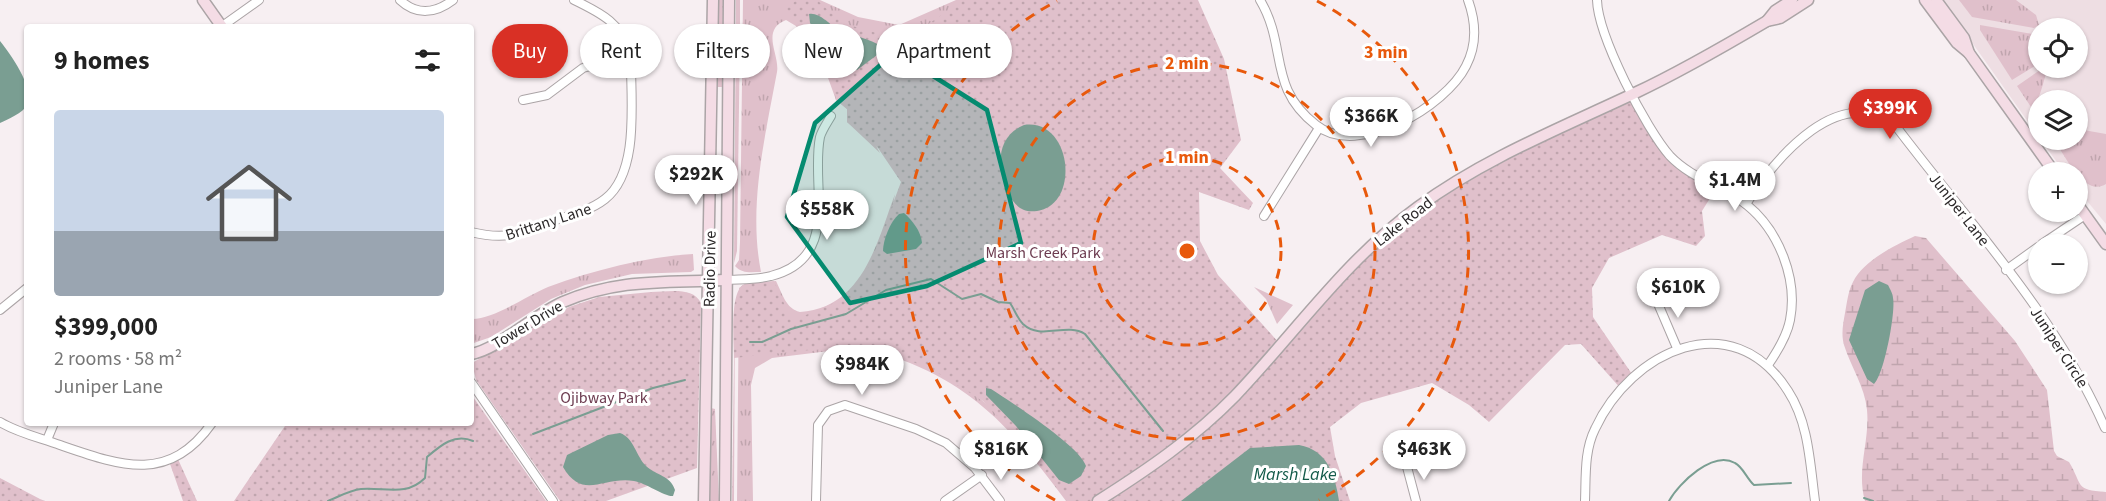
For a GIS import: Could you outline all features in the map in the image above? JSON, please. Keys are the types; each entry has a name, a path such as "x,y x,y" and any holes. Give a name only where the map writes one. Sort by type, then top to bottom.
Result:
{"street":[{"path":"203,0 219,24"},
{"path":"225,24 259,0"},
{"path":"400,0 412,8 428,11 444,7 453,0"},
{"name":"Brittany Lane","path":"574,0 610,19 614,24"},
{"name":"Radio Drive","path":"704,501 713,0"},
{"name":"Radio Drive","path":"725,501 729,0"},
{"path":"1260,0 1275,31 1282,76 1290,97 1319,128 1345,137 1371,136 1444,95 1460,78 1471,53 1475,28 1468,0"},
{"path":"1597,0 1603,36 1659,141 1688,171 1746,204 1770,229 1779,244 1790,287 1790,320 1778,351 1768,365"},
{"name":"Lake Road","path":"1767,21 1775,11 1792,0"},
{"name":"Lake Road","path":"1098,501 1174,451 1212,417 1250,380 1343,271 1417,207 1494,158 1633,94 1710,55 1767,21 1780,18 1808,0"},
{"path":"1925,0 1957,43 1969,53 2047,162"},
{"path":"1936,0 1964,38 1969,53"},
{"path":"523,100 547,95 580,70"},
{"name":"Brittany Lane","path":"474,233 495,238 512,236 590,208 614,192 625,174 629,155 631,78"},
{"name":"Juniper Lane","path":"1746,204 1773,166 1799,142 1837,116 1871,112 1898,129 2006,270"},
{"path":"726,280 776,275 795,264 807,251 814,239 819,221 820,138 831,116"},
{"path":"1264,216 1319,128"},
{"path":"2088,219 2106,244"},
{"path":"2057,234 2075,222"},
{"path":"2006,270 2028,254"},
{"name":"Juniper Circle","path":"2006,270 2069,357 2105,428"},
{"name":"Tower Drive","path":"474,353 487,348 547,309 586,292 640,281 726,280"},
{"path":"0,310 24,290"},
{"path":"1656,299 1677,348"},
{"path":"1585,501 1587,455 1594,431 1604,413 1638,373 1677,348 1705,342 1720,344 1754,355 1768,365 1790,393 1799,413 1809,450 1815,501"},
{"path":"474,386 553,501"},
{"path":"816,501 818,425 828,411 843,405 934,436 958,451 982,475 1000,501"},
{"path":"0,422 112,462 154,465 174,459 191,448 209,426"},
{"path":"47,440 53,426"},
{"path":"1407,467 1416,501"},
{"path":"945,501 982,475"}],"highlighted area":[{"path":"895,52 987,110 1021,243 927,286 850,303 787,217 815,123"}],"shaded area":[{"path":"1942,0 2106,0 2106,224 2088,202 2088,162 2057,162 2048,150 2088,150 2088,90 2028,90 2028,122"}],"green space":[{"path":"718,0 724,0 724,24 718,24"},
{"path":"736,0 740,0 740,24 736,24"},
{"path":"743,0 820,0 858,17 894,24 876,24 876,78 923,78 875,144 880,153 847,122 847,109 836,100 828,78 864,78 864,24 793,24 786,20 778,24 773,36 777,72 763,146 757,197 757,247 761,272 744,271 735,266 739,260 740,242 742,78 770,78 770,24 743,24"},
{"name":"Marsh Creek Park","path":"797,0 817,0 845,24 795,24 784,9"},
{"path":"956,0 979,0 962,24 901,24"},
{"name":"Marsh Creek Park","path":"963,0 1198,0 1224,59 1241,140 1220,168 1253,203 1249,210 1199,192 1200,241 1218,275 1280,344 1343,271 1445,188 1633,94 1671,156 1717,187 1702,211 1705,236 1696,246 1662,235 1609,258 1592,288 1593,317 1634,377 1622,390 1581,344 1565,345 1489,422 1469,405 1432,383 1361,403 1330,427 1335,456 1350,501 1067,501 1019,438 983,401 933,370 868,344 734,358 734,306 740,288 745,284 774,281 792,321 843,299 869,267 901,182 878,148 847,122 847,109 836,100 832,78 864,78 864,29 876,33 876,78 1012,78 1012,24 928,24"},
{"path":"1959,0 2016,0 2037,18 2028,18 2028,27 1972,17"},
{"path":"1980,25 2028,33 2028,70 2012,80 1980,30"},
{"path":"717,78 723,78 723,87 717,87"},
{"path":"735,78 739,78 737,251 734,263"},
{"path":"2029,78 2045,78 2041,90 2028,90 2028,102 2017,86"},
{"path":"2088,131 2106,134 2106,184 2098,187 2088,184 2088,162 2068,162 2060,150 2088,150"},
{"path":"895,194 868,339 945,371 1008,421 1070,501 1066,501 1016,438 998,420 959,389 910,363 874,349 862,347 772,358 755,368 751,385 753,501 737,501 739,288 745,284 776,281 791,308 800,312 821,308 839,299 853,286 864,270 874,251"},
{"path":"1915,236 1926,238 2015,341 2047,390 2054,451 2057,456 2069,462 2084,488 2106,492 2106,501 1865,501 1862,467 1867,433 1867,410 1864,393 1843,341 1847,301 1853,282 1864,267 1889,249"},
{"path":"693,254 694,270 691,272 632,274 585,285 551,299 491,337 474,343 474,319 499,312 548,287 583,275 657,258"},
{"path":"1254,287 1293,305 1277,324 1266,299"},
{"name":"Ojibway Park","path":"672,291 692,294 701,303 697,468 606,501 560,501 476,380 474,362 569,307 599,297"},
{"path":"735,294 734,501 732,501"},
{"path":"474,398 546,501 234,501 285,426 474,426"},
{"path":"711,408 715,409 719,501 709,501"},
{"path":"177,457 197,501 183,501 169,461"},
{"path":"0,478 40,499 45,501 0,501"}],"water":[{"path":"809,14 813,14 830,24 811,24"},
{"path":"864,38 876,44 876,56 864,65"},
{"path":"0,41 24,80 24,109 0,123"},
{"path":"1024,125 1040,126 1052,135 1061,148 1065,163 1065,179 1060,194 1051,205 1037,211 1024,210 1013,201 1003,181 1001,170 1002,148 1014,131"},
{"path":"904,213 913,222 922,243 916,249 887,254 883,251 886,237 890,226 899,214"},
{"path":"1879,281 1888,285 1893,305 1885,357 1874,384 1867,379 1849,340 1865,290"},
{"path":"986,388 1028,414 1071,447 1086,466 1081,476 1069,484 1059,480 1016,426 986,395"},
{"path":"620,433 629,439 646,466 670,481 675,490 673,496 634,481 613,481 594,485 578,483 563,467 567,455 608,435"},
{"name":"Marsh Lake","path":"1299,445 1317,452 1323,458 1335,482 1339,501 1181,501 1250,448"}],"waterway":[{"path":"750,342 762,342 791,329 846,314 886,290 931,279 962,299 981,294 998,302 1010,303 1021,322 1030,329 1070,330 1085,334 1163,431"},
{"path":"533,434 653,388 685,380"},
{"path":"328,501 357,490 395,490 418,484 425,478 427,457 438,448 454,439 473,441"},
{"path":"1669,501 1688,478 1698,470 1717,461 1726,460 1735,463 1754,485 1791,483"},
{"path":"1864,498 1873,501"}]}
